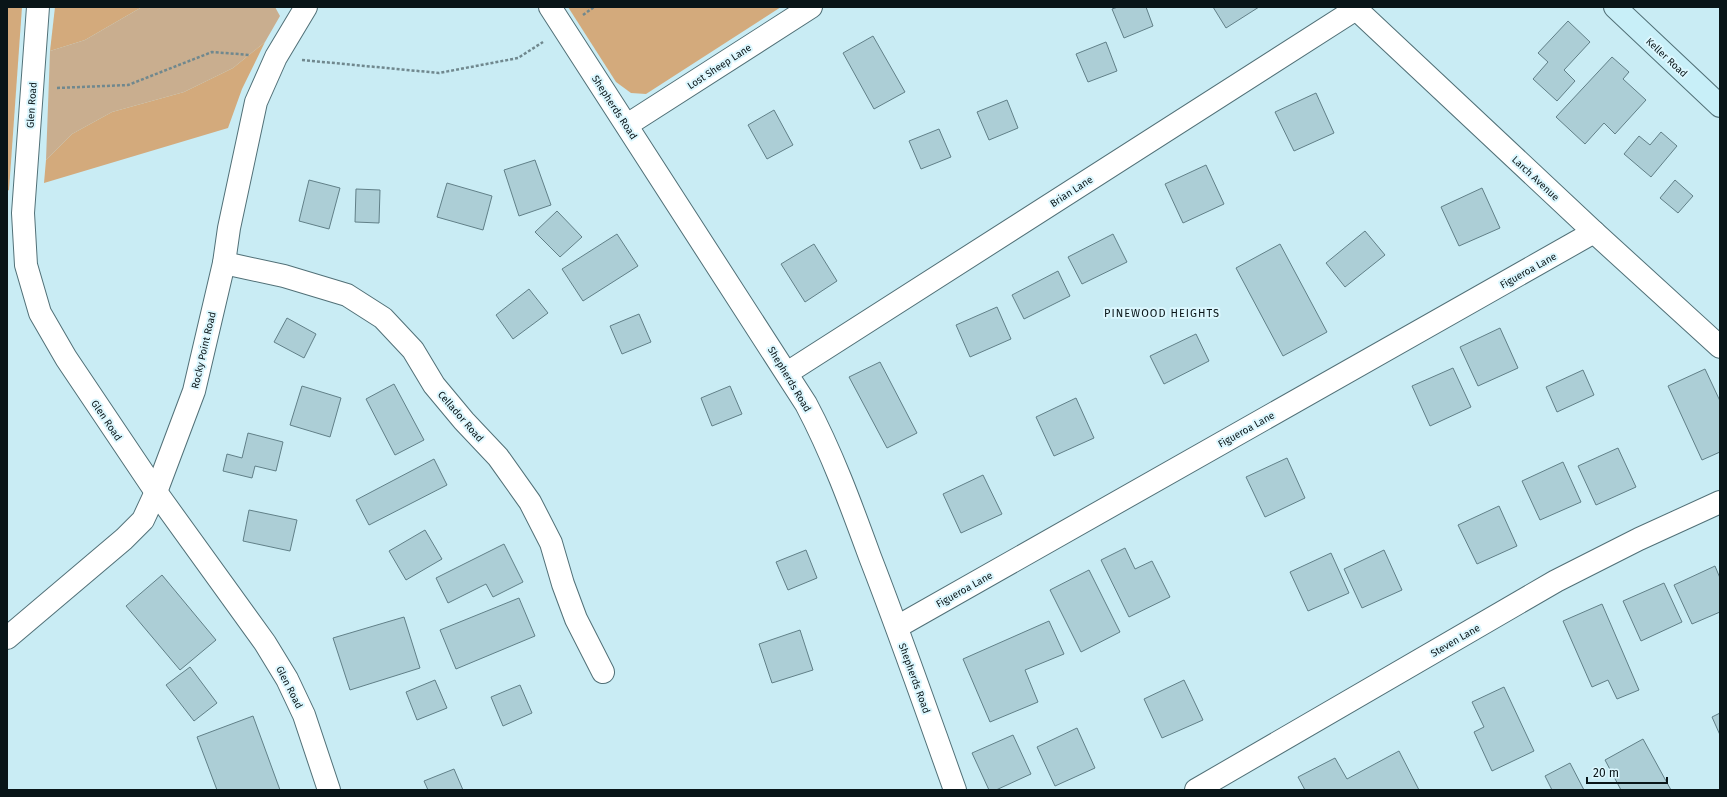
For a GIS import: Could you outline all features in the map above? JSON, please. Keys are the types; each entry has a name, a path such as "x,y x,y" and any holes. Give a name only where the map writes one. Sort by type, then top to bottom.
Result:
{"street":[{"name":"Glen Road","path":"38,7 24,213 26,265 40,313 66,358 156,492 265,643 288,678 304,715 329,790"},
{"name":"Rocky Point Road","path":"7,638 124,539 143,520 156,492 194,391 224,263 229,228 256,102 276,57 306,7"},
{"name":"Shepherds Road","path":"550,7 787,373 806,404 826,442 897,627 955,790"},
{"name":"Lost Sheep Lane","path":"627,125 811,7"},
{"name":"Keller Road","path":"1615,7 1720,106"},
{"name":"Larch Avenue","path":"1355,8 1594,232 1720,347"},
{"name":"Brian Lane","path":"787,373 1355,8"},
{"name":"Figueroa Lane","path":"897,627 1594,232"},
{"name":"Cellador Road","path":"224,263 284,276 347,295 383,318 413,350 434,385 464,421 498,457 530,502 551,543 563,584 576,619 603,672"},
{"name":"Steven Lane","path":"1196,790 1556,581 1639,539 1720,502"}],"path":[{"path":"32,90 128,85 212,52 439,73 518,58 564,29 594,7"}],"shaded area":[{"path":"7,7 22,7 9,190 7,191"},
{"path":"55,7 142,7 85,40 50,51"},
{"path":"142,7 275,7 280,16 265,42 233,68 184,92 112,112 72,134 46,160 50,51 85,40"},
{"path":"568,7 781,7 646,94 631,93 616,82"},
{"path":"265,42 242,89 228,128 44,183 46,160 72,134 112,112 184,92 233,68"}],"building":[{"path":"1118,7 1146,7 1153,26 1124,38 1112,9"},
{"path":"1213,7 1259,7 1226,28"},
{"path":"1568,21 1590,42 1564,70 1575,81 1557,101 1533,79 1548,62 1538,53"},
{"path":"873,36 905,92 874,109 843,53"},
{"path":"1106,42 1117,71 1088,82 1076,54"},
{"path":"1612,57 1629,72 1623,79 1646,100 1615,134 1604,123 1585,144 1556,117"},
{"path":"1316,93 1334,133 1294,151 1275,112"},
{"path":"1007,100 1018,128 989,140 977,112"},
{"path":"774,110 793,145 767,159 748,125"},
{"path":"939,129 951,157 921,169 909,141"},
{"path":"1661,132 1677,146 1651,177 1624,154 1639,136 1650,145"},
{"path":"535,160 551,205 519,216 504,170"},
{"path":"1206,165 1224,204 1183,223 1165,184"},
{"path":"309,180 340,188 329,229 299,221"},
{"path":"1675,180 1693,196 1678,213 1660,198"},
{"path":"447,183 492,196 483,230 437,217"},
{"path":"1482,188 1500,228 1459,246 1441,207"},
{"path":"356,189 380,190 379,223 355,222"},
{"path":"557,211 582,237 560,257 535,232"},
{"path":"1365,231 1385,255 1345,287 1326,263"},
{"path":"617,234 638,266 583,301 562,269"},
{"path":"1113,234 1127,262 1082,284 1068,257"},
{"path":"814,244 837,281 805,302 781,264"},
{"path":"1280,244 1327,332 1283,356 1236,268"},
{"path":"1058,271 1070,296 1024,319 1012,295"},
{"path":"529,289 548,313 513,339 496,315"},
{"path":"997,307 1011,339 970,357 956,325"},
{"path":"639,314 651,342 622,354 610,326"},
{"path":"287,318 316,334 304,358 274,342"},
{"path":"1500,328 1518,368 1478,386 1460,347"},
{"path":"1196,334 1209,361 1164,384 1150,356"},
{"path":"880,362 917,433 887,448 849,377"},
{"path":"1453,368 1471,407 1430,426 1412,386"},
{"path":"1705,369 1720,401 1720,452 1702,460 1668,386"},
{"path":"1583,370 1594,395 1557,412 1546,387"},
{"path":"394,384 424,440 395,455 366,399"},
{"path":"302,386 341,398 330,437 290,425"},
{"path":"730,386 742,414 712,426 701,398"},
{"path":"1076,398 1094,438 1054,456 1036,417"},
{"path":"248,433 283,442 276,471 255,466 252,478 223,471 227,454 242,458"},
{"path":"1618,448 1636,487 1596,505 1578,466"},
{"path":"1287,458 1305,498 1265,517 1246,477"},
{"path":"434,459 447,485 369,525 356,500"},
{"path":"1563,462 1581,502 1540,520 1522,481"},
{"path":"983,475 1002,514 961,533 943,494"},
{"path":"1499,506 1517,546 1477,564 1458,525"},
{"path":"249,510 297,520 290,551 243,541"},
{"path":"425,530 442,559 406,580 389,551"},
{"path":"504,544 523,582 493,597 486,584 448,603 436,578"},
{"path":"1125,548 1135,569 1152,561 1170,597 1129,617 1101,560"},
{"path":"806,550 817,578 788,590 776,562"},
{"path":"1384,550 1402,590 1362,608 1344,569"},
{"path":"1331,553 1349,593 1308,611 1290,572"},
{"path":"1715,566 1720,578 1720,612 1692,624 1674,585"},
{"path":"1089,570 1120,632 1081,652 1050,590"},
{"path":"162,575 216,640 180,670 126,606"},
{"path":"1664,583 1682,622 1641,641 1623,601"},
{"path":"519,598 535,636 456,669 440,630"},
{"path":"1602,604 1639,690 1617,699 1608,680 1592,687 1563,621"},
{"path":"404,617 420,668 350,690 333,638"},
{"path":"1049,621 1064,654 1025,670 1038,702 990,722 963,659"},
{"path":"800,630 813,670 772,683 759,644"},
{"path":"190,667 217,703 194,721 166,685"},
{"path":"435,680 447,708 417,720 406,692"},
{"path":"1184,680 1203,720 1162,738 1144,699"},
{"path":"520,685 532,713 503,726 491,697"},
{"path":"1504,687 1534,751 1492,771 1474,732 1484,727 1472,702"},
{"path":"1720,713 1720,735 1712,717"},
{"path":"253,716 280,790 217,790 197,737"},
{"path":"1077,728 1095,768 1055,786 1037,747"},
{"path":"1013,735 1031,774 996,790 989,790 972,753"},
{"path":"1643,739 1671,790 1621,790 1605,760"},
{"path":"1399,751 1419,790 1305,790 1298,777 1335,758 1347,779"},
{"path":"1570,763 1584,790 1552,790 1545,776"},
{"path":"454,769 463,790 428,790 424,781"}],"district":[{"name":"PINEWOOD HEIGHTS","path":"1162,313"}]}
